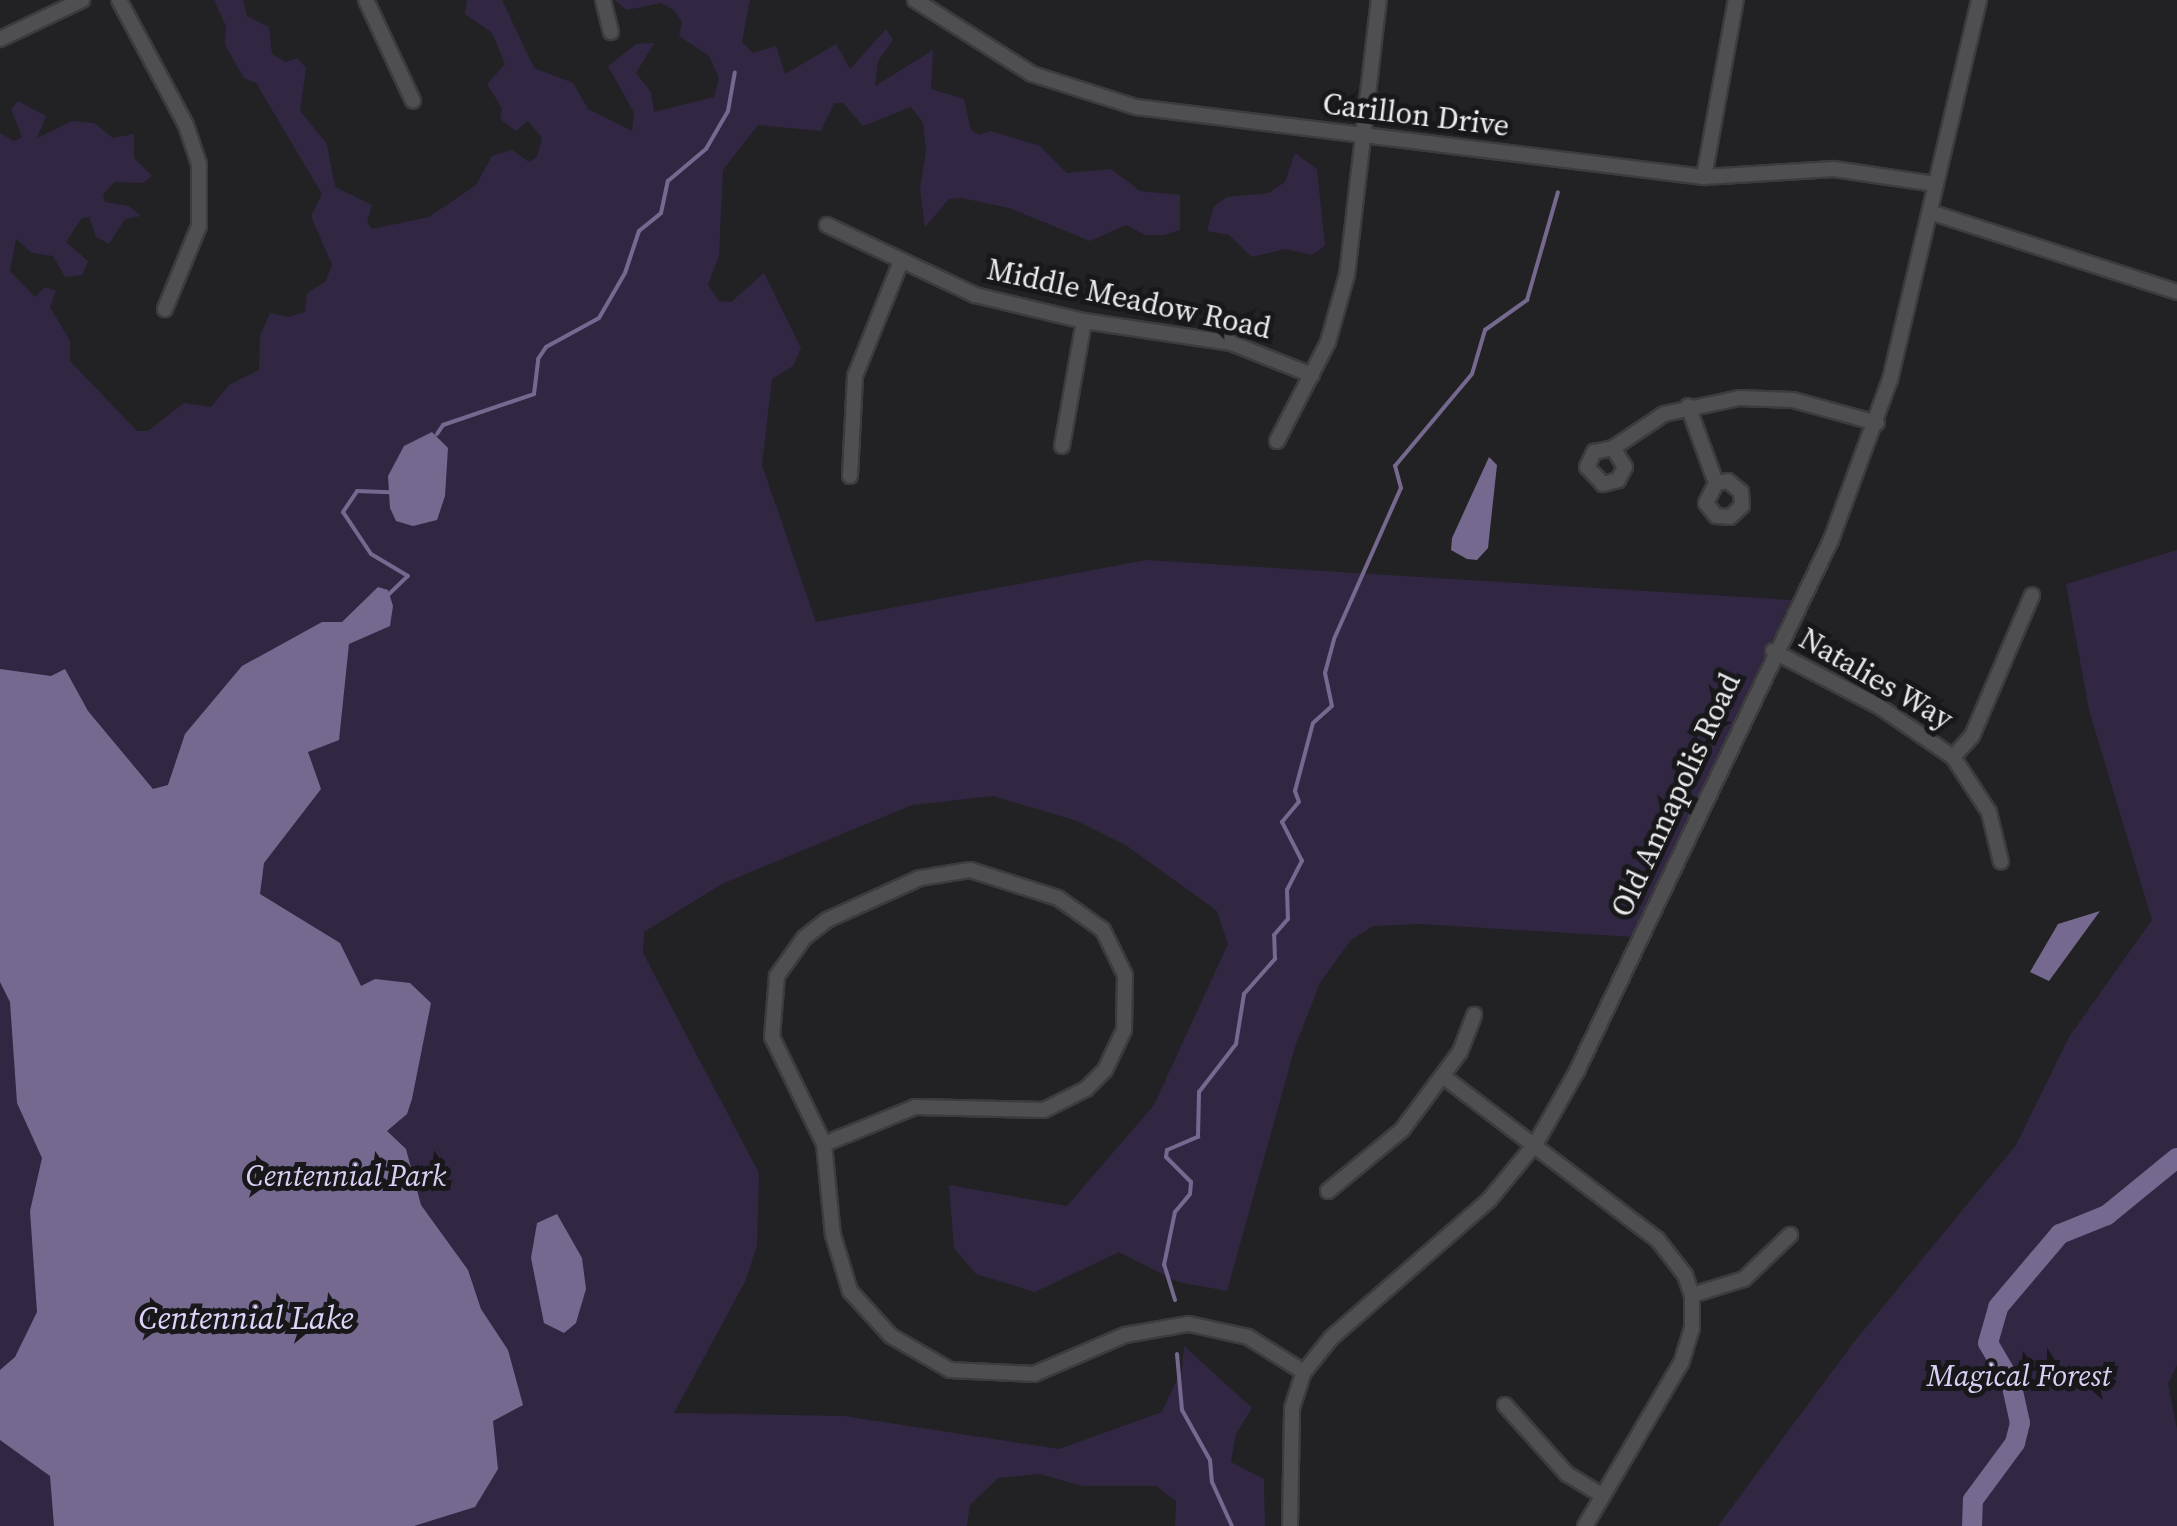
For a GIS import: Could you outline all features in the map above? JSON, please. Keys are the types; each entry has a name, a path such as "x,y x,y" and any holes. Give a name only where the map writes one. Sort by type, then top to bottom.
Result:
{"street":[{"path":"0,40 82,0"},
{"path":"119,0 186,125 199,164 198,226 165,308"},
{"path":"366,0 413,100"},
{"path":"603,0 611,32"},
{"name":"Carillon Drive","path":"915,0 1004,59 1086,96 1364,137 1704,178 1834,169 1936,184"},
{"path":"1277,440 1312,375 1346,275 1379,0"},
{"path":"1704,178 1736,0"},
{"name":"Old Annapolis Road","path":"1290,1526 1292,1408 1304,1372 1331,1338 1489,1200 1536,1142 1577,1071 1773,651 1831,540 1877,423 1979,0"},
{"path":"1930,212 2177,292"},
{"name":"Middle Meadow Road","path":"826,224 900,264 975,295 1084,321 1231,342 1312,375"},
{"path":"850,476 854,376 900,264"},
{"path":"1062,446 1084,321"},
{"path":"1613,448 1641,424 1688,406 1767,397 1877,423"},
{"path":"1688,406 1716,483"},
{"path":"1952,757 1977,724 2032,594"},
{"name":"Natalies Way","path":"1773,651 1856,693 1952,757 1989,812 2001,862"},
{"path":"824,1144 914,1108 1023,1113 1086,1089 1116,1052 1128,1014 1126,975 1102,930 1058,898 970,870 920,878 804,938 778,976 772,1038 824,1144 833,1235 844,1278 864,1311 929,1363 961,1371 1034,1374 1126,1334 1189,1324 1248,1337 1304,1372"},
{"path":"1328,1191 1402,1130 1444,1076 1474,1014"},
{"path":"1444,1076 1536,1142 1657,1239 1686,1275 1692,1295 1692,1328 1681,1363 1585,1526"},
{"path":"1692,1295 1744,1279 1790,1235"},
{"path":"1504,1405 1567,1474 1602,1496"}],"green space":[{"name":"Centennial Park","path":"214,0 243,0 247,16 269,27 272,54 286,62 297,58 306,68 300,111 327,144 335,187 372,205 367,222 372,229 429,217 476,185 492,156 512,150 529,162 537,157 542,138 528,121 516,131 500,119 502,108 487,84 505,64 492,33 465,14 467,0 502,0 534,68 573,83 588,109 632,131 634,113 608,66 636,44 654,43 636,73 651,92 654,112 714,97 719,78 709,56 679,36 682,22 674,10 661,3 627,10 614,0 750,0 742,42 753,53 776,46 785,74 836,44 850,69 886,29 893,40 878,61 875,86 933,50 931,89 964,99 971,130 979,135 991,131 1040,146 1067,173 1111,169 1140,191 1180,195 1180,230 1164,235 1145,235 1126,225 1090,241 1009,208 962,198 949,199 925,227 920,189 926,151 923,123 911,107 863,126 843,103 834,103 821,131 758,125 723,170 719,256 708,285 719,301 731,302 764,273 801,348 793,366 772,379 762,465 816,622 1146,560 1791,600 1634,937 1421,924 1373,926 1351,940 1320,983 1295,1047 1227,1291 1178,1282 1119,1252 1035,1292 976,1274 954,1248 949,1185 1067,1206 1154,1105 1228,944 1217,911 1127,846 1077,821 993,796 912,805 722,884 644,932 643,953 759,1173 757,1245 746,1280 674,1413 844,1416 1059,1449 1162,1412 1182,1369 1184,1346 1252,1408 1236,1434 1231,1462 1264,1479 1265,1526 1175,1526 1176,1501 1156,1486 1082,1486 1040,1474 998,1478 970,1505 967,1526 0,1526 0,133 14,141 22,137 11,109 18,101 46,116 37,138 72,121 94,123 113,138 134,134 134,158 152,176 143,183 114,182 103,195 105,202 129,206 141,216 125,219 109,244 96,237 89,217 82,218 66,242 88,261 82,275 65,277 53,256 32,253 16,239 10,271 35,297 45,287 56,291 50,307 70,341 70,361 137,431 148,431 184,403 211,407 229,385 259,370 260,336 270,313 288,317 305,312 307,293 325,282 332,265 311,216 322,194 256,83 244,78 225,45 226,26"},
{"path":"1295,153 1317,169 1325,246 1312,255 1285,249 1252,257 1229,235 1207,231 1214,206 1227,197 1269,193 1285,182"},
{"name":"Magical Forest","path":"2177,550 2177,1365 2168,1384 2177,1429 2177,1526 1718,1526 1854,1342 2016,1145 2069,1037 2152,920 2089,710 2066,584"}],"water":[{"path":"432,432 448,448 445,496 437,520 413,526 396,521 390,508 388,476 404,446"},
{"path":"1489,457 1497,465 1488,548 1477,560 1467,559 1451,550 1452,538"},
{"name":"Centennial Lake","path":"378,587 388,590 393,606 390,626 349,644 339,740 308,752 321,789 264,863 260,894 340,943 361,986 375,979 410,983 431,1003 407,1114 387,1131 406,1149 421,1205 468,1270 481,1309 508,1350 523,1405 493,1421 498,1469 475,1507 414,1526 54,1526 50,1476 0,1440 0,1370 15,1357 37,1312 30,1211 42,1158 17,1103 10,1002 0,982 0,669 51,676 65,669 88,711 153,789 168,785 185,734 242,666 322,622 342,622"},
{"path":"2100,911 2049,981 2030,972 2058,924"},
{"path":"557,1214 582,1258 586,1289 576,1323 564,1333 544,1323 531,1258 537,1223"}],"waterway":[{"path":"437,434 443,425 534,394 538,359 546,347 599,318 625,273 639,231 661,213 668,181 706,149 728,111 735,73"},
{"path":"1175,1300 1164,1265 1175,1212 1190,1194 1191,1182 1166,1157 1167,1150 1198,1137 1199,1092 1236,1044 1244,994 1275,959 1274,935 1288,919 1287,890 1302,861 1282,822 1299,802 1295,791 1313,723 1332,706 1325,673 1334,639 1401,488 1395,466 1472,374 1485,330 1527,300 1558,192"},
{"path":"386,597 408,576 371,554 343,512 357,491 390,492"},
{"path":"1972,1526 1973,1500 2015,1443 2020,1423 2011,1382 1988,1343 1998,1307 2060,1234 2107,1215 2177,1158"},
{"path":"1177,1354 1182,1410 1210,1460 1212,1482 1232,1526"}]}
